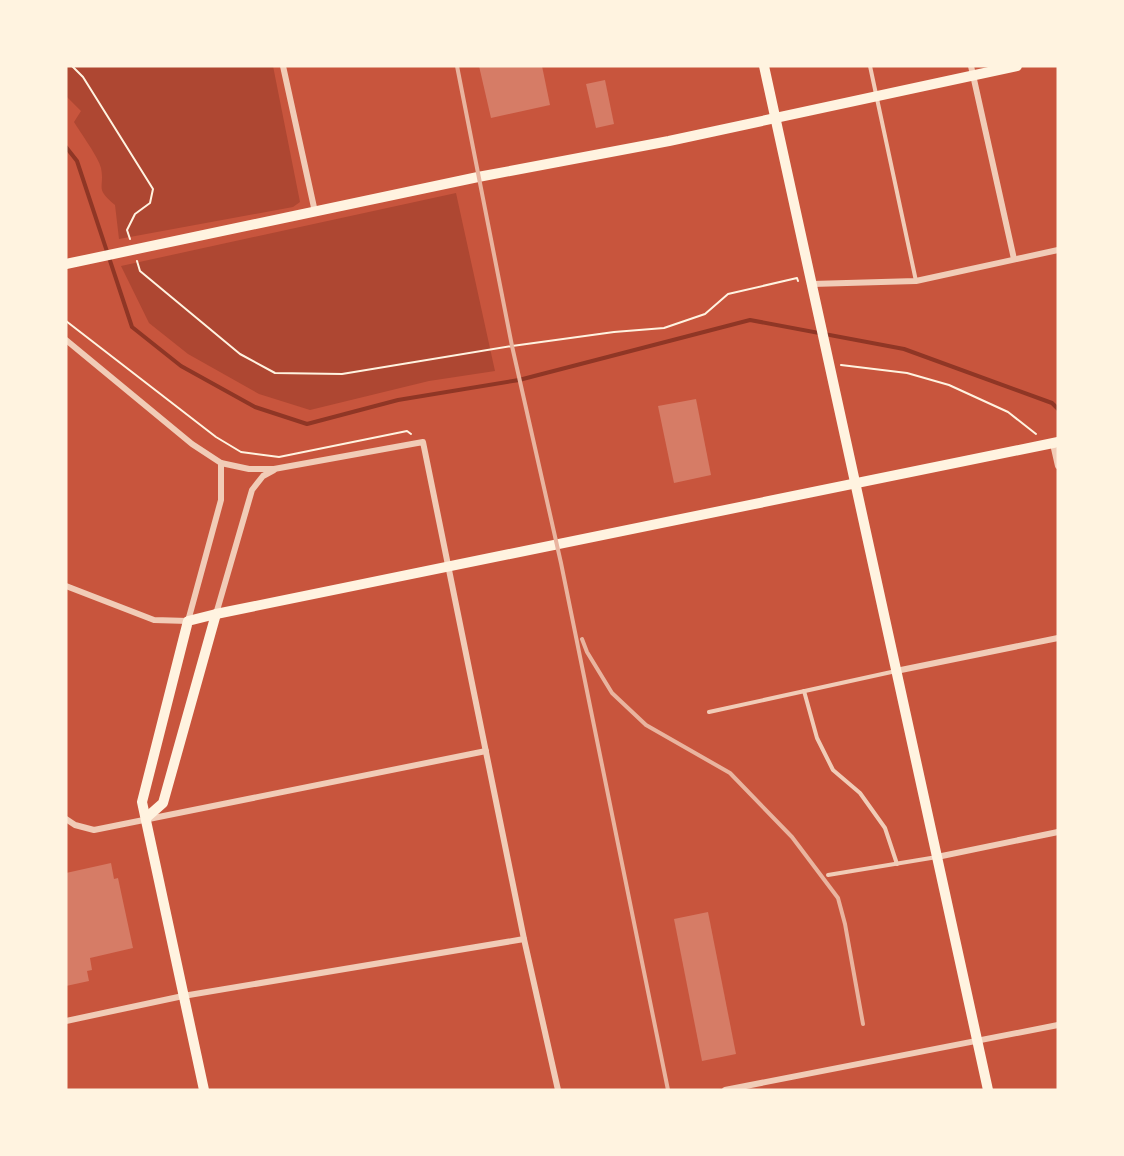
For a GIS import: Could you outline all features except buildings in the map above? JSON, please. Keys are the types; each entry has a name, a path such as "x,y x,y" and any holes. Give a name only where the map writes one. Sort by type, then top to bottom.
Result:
{"main road":[{"path":"764,66 988,1090"},
{"path":"67,264 478,177 669,141 876,96 972,71 1017,66"},
{"path":"204,1090 142,802 188,621 1056,443"},
{"path":"146,818 164,803 216,614"}],"street":[{"path":"283,66 315,212"},
{"path":"972,71 1014,260"},
{"path":"813,290 916,281 1058,250"},
{"path":"66,340 192,444 221,463 249,469 274,469 423,442 524,939 558,1090"},
{"path":"1056,443 1058,466"},
{"path":"66,586 154,620 188,621 221,500 221,463"},
{"path":"216,614 252,490 262,476 274,469"},
{"path":"896,671 1058,638"},
{"path":"66,819 75,825 94,830 486,751"},
{"path":"937,857 1058,832"},
{"path":"66,1021 183,996 524,939"},
{"path":"725,1090 1058,1025"}],"lane":[{"path":"870,66 916,281"},
{"path":"709,712 896,671"},
{"path":"804,691 817,738 833,770 860,792 885,828 897,864"},
{"path":"828,875 937,857"}],"path":[{"path":"72,66 83,77 153,189 150,203 135,214 128,230 130,240"},
{"path":"137,261 140,271 240,354 275,374 342,374 512,346 614,332 664,328 705,314 728,294 797,278 800,286"},
{"path":"66,321 216,437 240,452 279,457 407,431 423,442"},
{"path":"828,360 844,366 907,373 949,385 1008,412 1033,432 1056,443"}],"shaded area":[{"path":"66,66 273,66 300,202 293,207 119,239 115,205 102,191 100,164 74,122 81,111 66,96"},
{"path":"456,193 495,371 429,381 310,410 259,394 188,354 149,323 121,266"}],"waterway":[{"path":"66,147 77,161 132,327 181,366 255,407 307,424 398,400 519,380 750,320 904,349 1052,403 1058,409"}],"railway":[{"path":"457,66 512,346 561,563 668,1090"},
{"path":"582,639 587,652 612,693 646,725 730,773 792,837 838,898 845,924 863,1024"}]}
